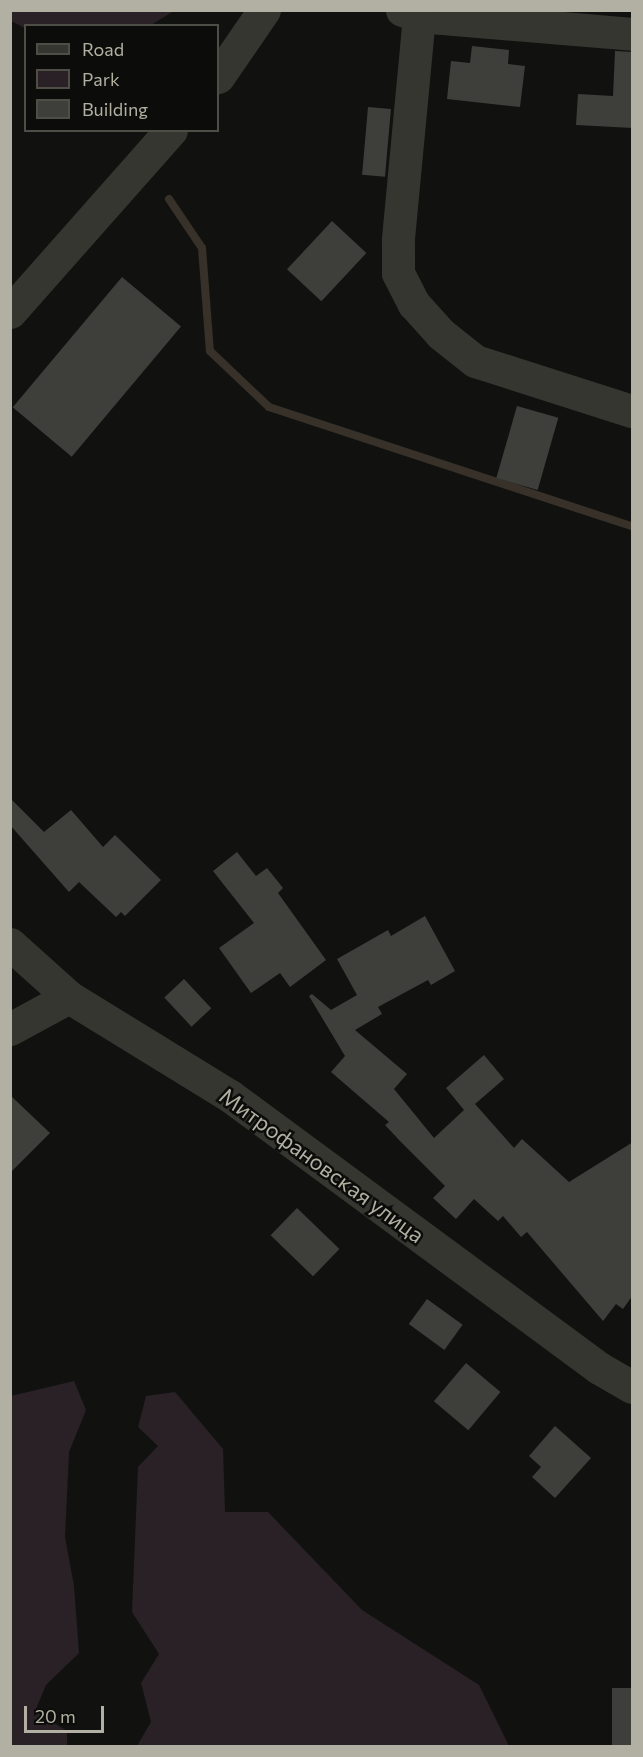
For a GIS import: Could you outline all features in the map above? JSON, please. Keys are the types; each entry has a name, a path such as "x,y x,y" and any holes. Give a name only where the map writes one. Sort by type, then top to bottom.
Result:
{"street":[{"path":"219,76 264,10"},
{"path":"633,34 410,13 398,240 398,273 414,304 441,334 475,361 633,411"},
{"path":"10,312 169,132"},
{"name":"Митрофановская улица","path":"10,944 69,997 230,1096 598,1368 633,1387"},
{"path":"10,1029 69,997"}],"green space":[{"path":"11,10 174,11 153,24 24,24 24,28 11,21"},
{"path":"74,1381 86,1410 69,1452 65,1537 74,1586 79,1653 46,1685 35,1711 67,1731 67,1746 11,1746 11,1396"},
{"path":"175,1392 223,1449 225,1512 268,1512 362,1610 479,1685 509,1746 137,1746 151,1722 141,1683 159,1654 132,1612 138,1467 158,1446 138,1427 146,1396"}],"building":[{"path":"472,46 509,50 508,64 525,66 520,107 447,99 451,61 470,63"},
{"path":"615,51 633,52 633,128 576,125 578,94 613,96"},
{"path":"368,107 391,109 385,177 362,175"},
{"path":"332,221 366,253 321,301 287,269"},
{"path":"122,277 181,326 72,457 13,407"},
{"path":"517,406 558,418 538,490 496,478"},
{"path":"10,798 44,832 71,810 103,847 115,835 161,880 125,916 121,912 116,917 79,882 69,892 10,825"},
{"path":"237,852 256,876 267,868 283,888 278,893 326,960 290,987 280,973 251,993 219,948 254,923 213,871"},
{"path":"425,916 455,971 431,985 428,980 378,1007 382,1014 355,1030 407,1074 394,1089 434,1138 464,1110 446,1088 484,1055 504,1079 475,1104 514,1148 522,1139 569,1182 633,1142 633,1295 623,1309 616,1304 603,1321 527,1232 521,1237 503,1216 498,1221 474,1199 456,1219 433,1198 445,1186 385,1125 389,1122 331,1072 345,1056 309,996 312,994 331,1010 357,995 337,959 388,930 391,936"},
{"path":"184,979 211,1008 192,1027 164,997"},
{"path":"10,1095 50,1133 10,1173"},
{"path":"297,1208 339,1249 313,1276 271,1235"},
{"path":"427,1299 463,1325 444,1350 409,1324"},
{"path":"466,1363 500,1392 468,1430 434,1401"},
{"path":"555,1426 591,1458 555,1498 532,1477 541,1467 529,1456"},
{"path":"612,1688 632,1688 632,1746 612,1746"}],"waterway":[{"path":"169,199 202,248 210,351 269,407 632,526"}]}
